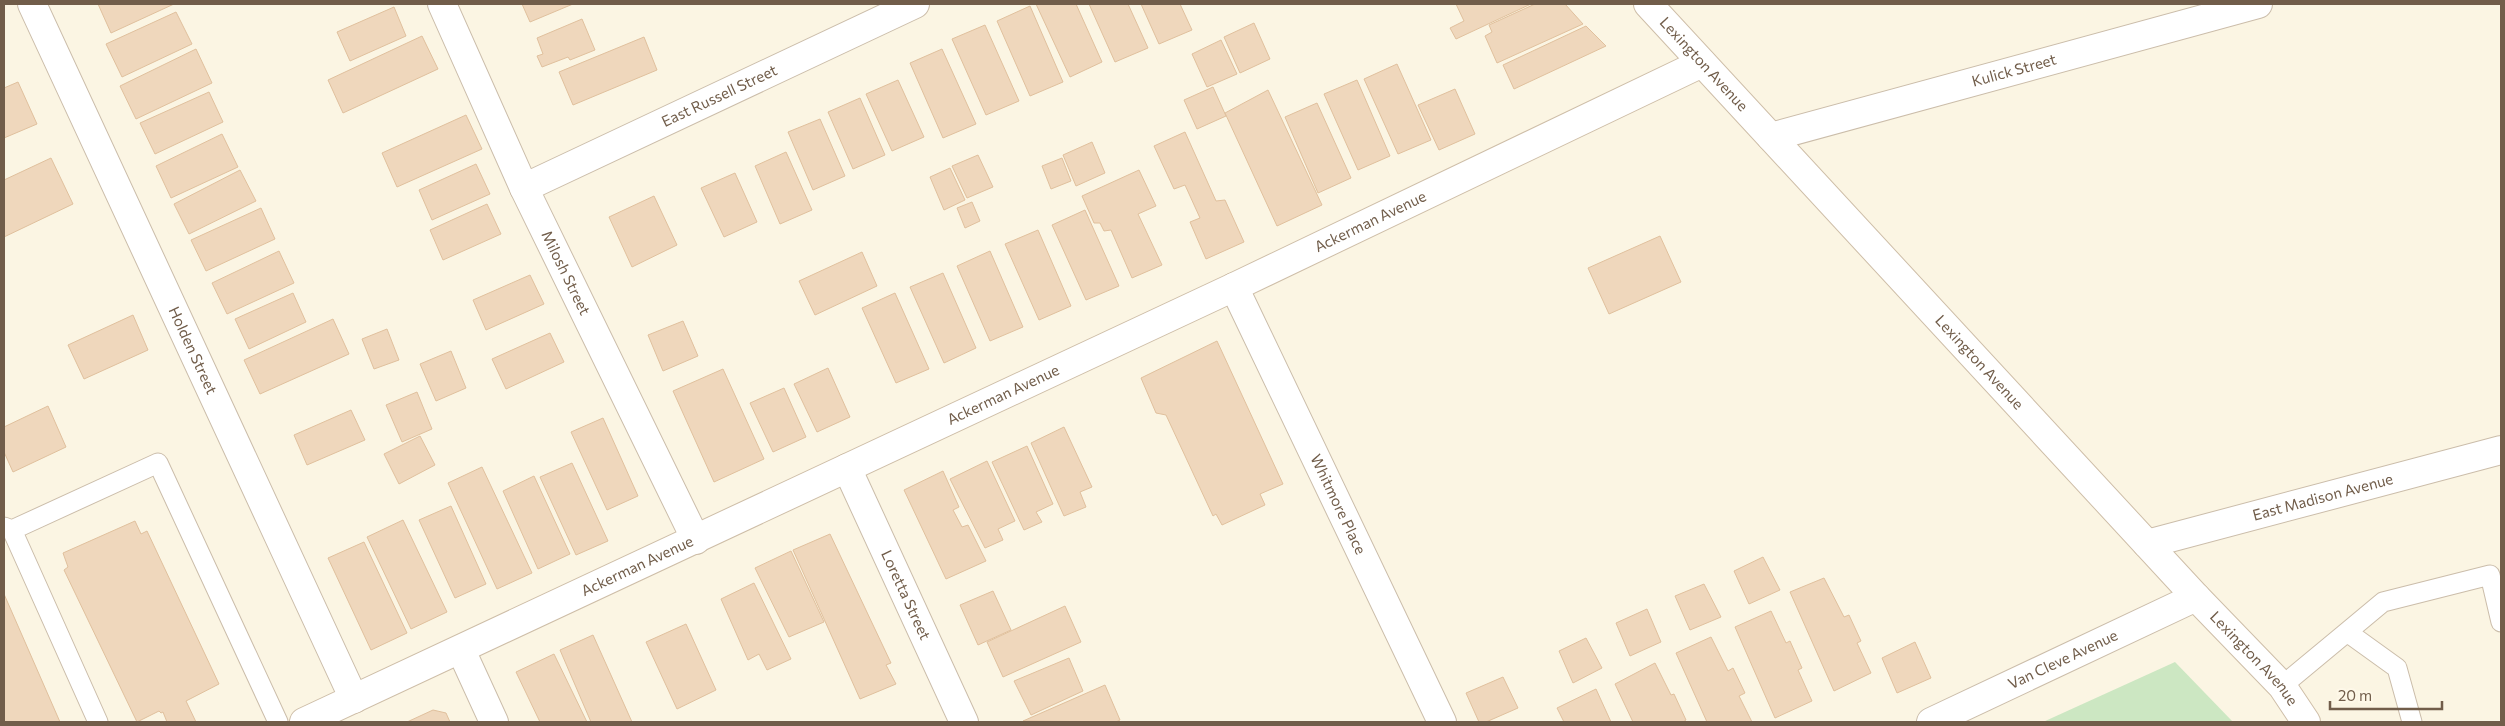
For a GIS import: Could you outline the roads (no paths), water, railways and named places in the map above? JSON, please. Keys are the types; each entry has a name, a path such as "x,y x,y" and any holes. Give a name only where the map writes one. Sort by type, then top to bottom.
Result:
{"street":[{"name":"Holden Street","path":"32,4 354,699"},
{"name":"Milosh Street","path":"442,4 524,188 696,540"},
{"name":"East Russell Street","path":"524,188 915,4"},
{"name":"Lexington Avenue","path":"1648,4 2196,597 2282,686 2306,722"},
{"name":"Kulick Street","path":"1771,137 2258,4"},
{"name":"Ackerman Avenue","path":"304,722 462,650 1234,287 1702,63"},
{"name":"Whitmore Place","path":"1234,287 1442,722"},
{"name":"East Madison Avenue","path":"2147,544 2501,450"},
{"name":"Loretta Street","path":"847,468 964,722"},
{"name":"Van Cleve Avenue","path":"1931,722 2196,597"},
{"path":"462,650 494,722"}],"lane":[{"path":"98,722 8,529 158,463 278,722"},
{"path":"2282,686 2382,602 2490,574 2501,622"},
{"path":"2347,632 2397,668 2412,722"}]}
